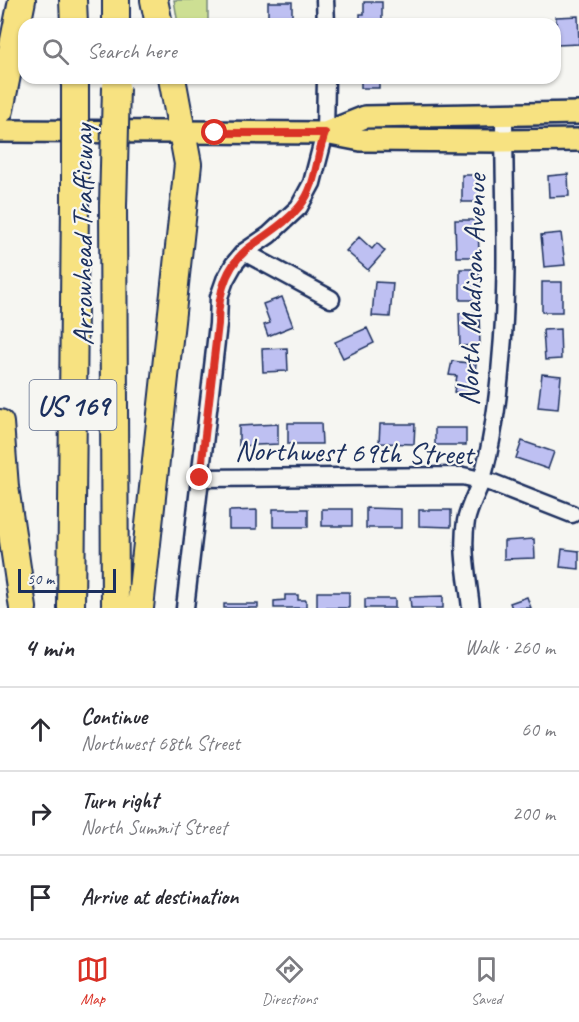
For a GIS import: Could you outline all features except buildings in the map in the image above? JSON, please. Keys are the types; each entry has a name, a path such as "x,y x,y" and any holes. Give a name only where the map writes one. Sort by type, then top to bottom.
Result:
{"highway":[{"path":"18,18 22,0"},
{"path":"73,0 74,18"},
{"path":"116,0 116,18"},
{"path":"154,0 158,18"},
{"path":"0,110 18,20"},
{"name":"Arrowhead Trafficway","path":"71,608 75,84"},
{"name":"Arrowhead Trafficway","path":"115,608 113,206 116,84"},
{"path":"140,608 188,164 173,84"},
{"path":"0,423 5,487 23,608"}],"main road":[{"path":"325,133 365,117 579,113"},
{"path":"0,131 325,133 361,140 579,140"}],"street":[{"path":"325,0 326,18"},
{"path":"185,608 218,324 219,297 234,264 244,252 269,235 299,207 312,183 319,148 325,133 326,84"},
{"name":"North Madison Avenue","path":"471,608 465,523 469,507 481,480 490,443 501,360 504,304 504,114"},
{"path":"244,252 331,299"},
{"name":"Northwest 69th Street","path":"200,478 453,476 481,480 572,514"}],"green space":[{"path":"174,0 208,0 208,18 177,18"}],"route":[{"path":"200,478 218,324 219,297 225,280 244,252 269,235 304,200 312,183 319,148 325,133 215,133"}]}
